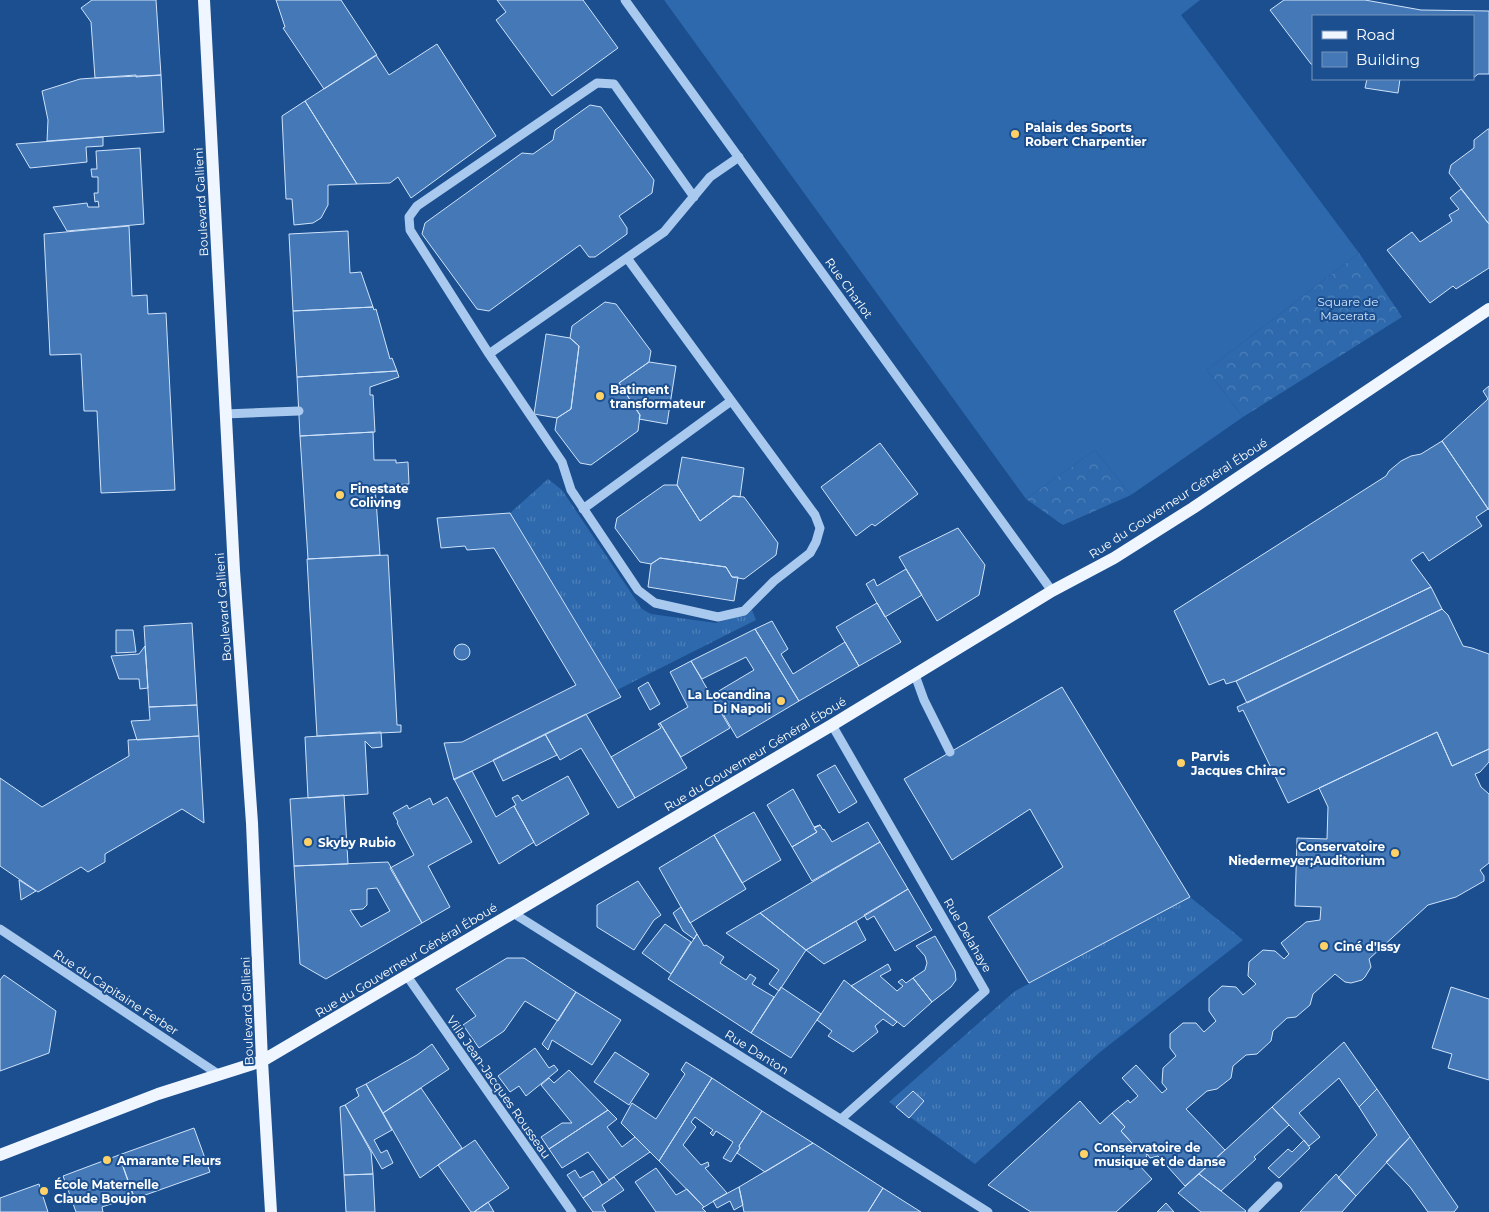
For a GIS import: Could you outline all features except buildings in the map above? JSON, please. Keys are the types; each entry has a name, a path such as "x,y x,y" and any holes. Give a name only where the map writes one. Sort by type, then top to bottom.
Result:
{"main road":[{"name":"Boulevard Gallieni","path":"204,0 234,570 252,823 262,1061 271,1212"},
{"name":"Rue du Gouverneur Général Éboué","path":"0,1155 158,1094 262,1061 832,725 1052,591 1114,558 1193,508 1489,309"}],"street":[{"name":"Rue Charlot","path":"625,0 1052,591"},
{"path":"627,258 815,515 820,528 810,553 774,581 744,611 718,616 655,603 638,590 571,490 562,462 410,230 409,217 417,206 597,83 614,84 694,197"},
{"path":"490,354 664,232 710,177 739,157"},
{"path":"584,509 731,401"},
{"path":"225,414 299,410"},
{"path":"914,675 924,700 950,752"},
{"name":"Rue Delahaye","path":"832,725 985,991 841,1119"},
{"name":"Rue Danton","path":"513,913 988,1212"},
{"name":"Rue du Capitaine Ferber","path":"0,930 218,1074"},
{"name":"Villa Jean-Jacques Rousseau","path":"407,976 572,1212"},
{"path":"1252,1212 1278,1186"}],"green space":[{"name":"Palais des Sports Robert Charpentier","path":"664,0 1200,0 1181,15 1359,253 1207,370 1243,417 1131,495 1095,450 1026,499"},
{"name":"Square de Macerata","path":"1359,253 1402,317 1243,417 1207,370"},
{"path":"1095,450 1131,495 1063,525 1026,499"},
{"path":"548,479 562,490 642,609 651,614 716,623 743,615 752,610 756,620 617,690 510,513"},
{"path":"1190,897 1243,940 1099,1053 975,1164 889,1102 1015,991"}],"place":[{"name":"Palais des Sports Robert Charpentier","path":"1015,134"},
{"name":"Batiment transformateur","path":"600,396"},
{"name":"Finestate Coliving","path":"340,495"},
{"name":"La Locandina Di Napoli","path":"781,701"},
{"name":"Parvis Jacques Chirac","path":"1181,763"},
{"name":"Skyby Rubio","path":"308,842"},
{"name":"Conservatoire Niedermeyer;Auditorium","path":"1395,853"},
{"name":"Ciné d'Issy","path":"1324,946"},
{"name":"Conservatoire de musique et de danse","path":"1084,1154"},
{"name":"Amarante Fleurs","path":"107,1160"},
{"name":"École Maternelle Claude Boujon","path":"44,1191"}]}
